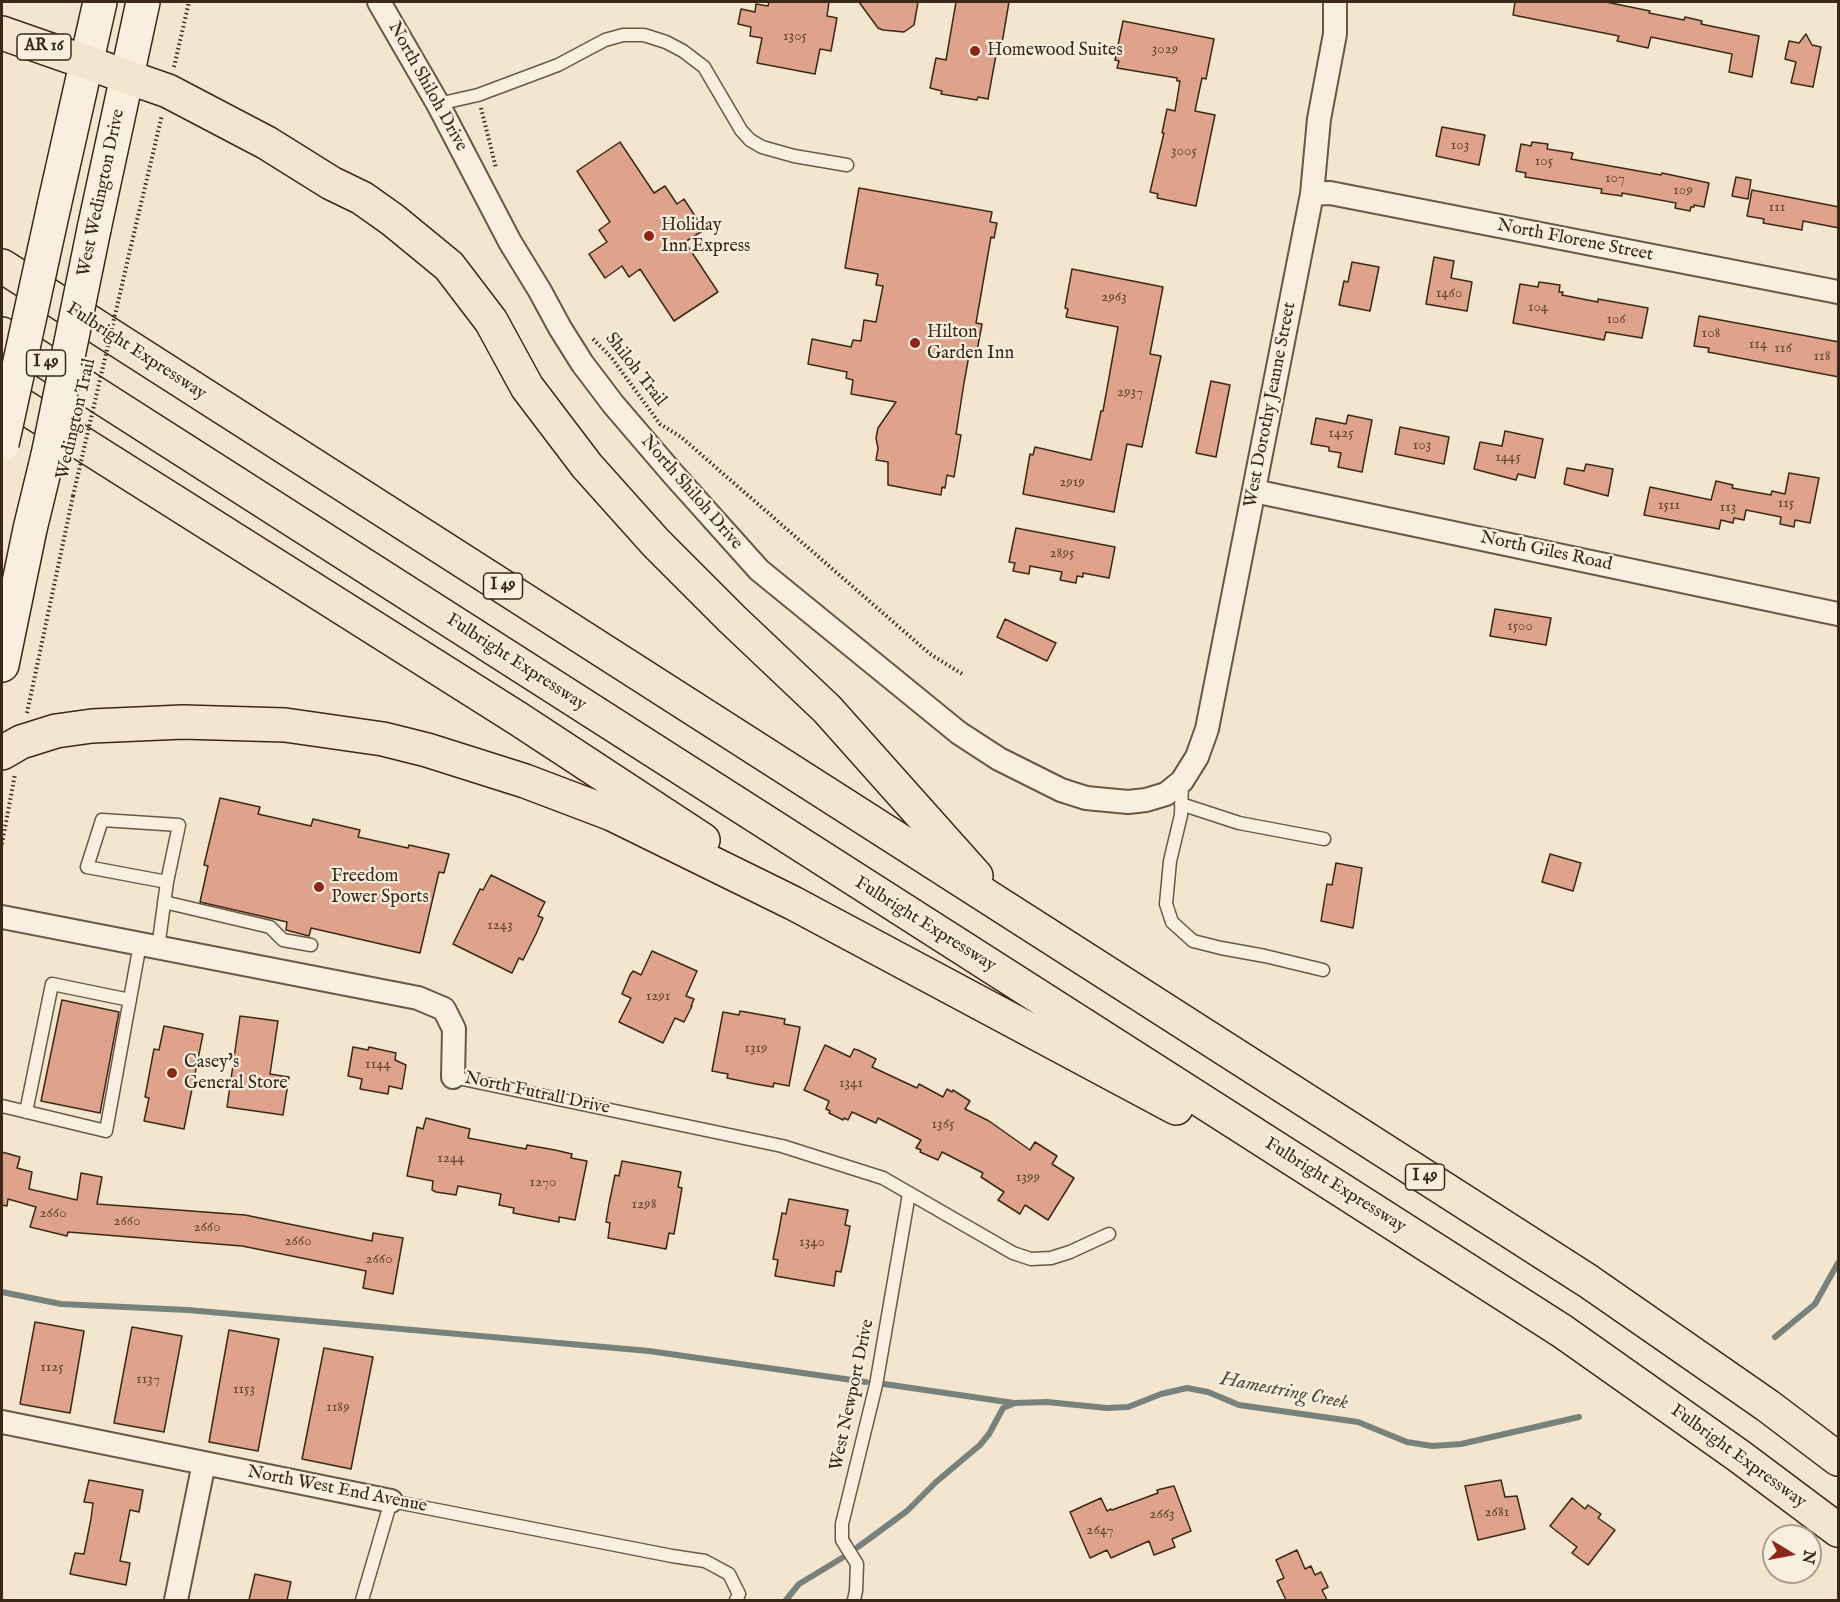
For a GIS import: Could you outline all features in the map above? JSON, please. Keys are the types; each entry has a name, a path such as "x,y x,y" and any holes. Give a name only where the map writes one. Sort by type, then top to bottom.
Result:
{"highway":[{"name":"AR 16","path":"2,33 87,62"},
{"path":"87,62 168,91 267,143 332,183 362,198 449,266 491,321 527,387 587,466 656,543 827,709 1004,906"},
{"name":"Fulbright Expressway","path":"2,266 1588,1281 1768,1406 1839,1459"},
{"name":"Fulbright Expressway","path":"2,334 1562,1331 1839,1530"},
{"path":"2,393 517,718 679,824 793,903"},
{"path":"11,748 56,731 92,726 183,722 285,725 383,739 427,750 525,781 612,814 793,903 1413,1235"}],"main road":[{"name":"AR 16","path":"87,62 100,2"},
{"name":"West Wedington Drive","path":"2,665 143,2"},
{"path":"2,444 87,62"}],"street":[{"name":"North Shiloh Drive","path":"379,2 438,104 510,242 582,363 613,404 759,570 959,733 999,759 1062,790 1086,798 1128,802 1176,793"},
{"name":"West Dorothy Jeanne Street","path":"1176,793 1197,758 1207,729 1312,194 1319,119 1335,34 1335,2"},
{"name":"North Florene Street","path":"1312,194 1330,193 1839,292"},
{"name":"North Giles Road","path":"1254,491 1839,614"},
{"name":"North Futrall Drive","path":"2,917 418,998 444,1009 454,1029 453,1077"},
{"name":"North West End Avenue","path":"2,1422 391,1501"},
{"path":"176,1600 204,1463"}],"lane":[{"path":"438,104 478,95 558,65 605,40 623,35 644,35 666,42 683,51 704,67 741,130 750,140 762,147 794,156 847,165"},
{"path":"1176,793 1239,823 1324,839"},
{"path":"1176,793 1181,815 1170,861 1166,904 1172,922 1193,941 1323,970"},
{"path":"2,1106 106,1131 109,1092 120,1036 164,902 180,825 102,820 87,867 167,882"},
{"path":"164,902 270,927 283,940 311,945"},
{"path":"26,1112 40,1079 45,1051 45,1021 52,984 130,1000"},
{"path":"45,1021 58,1024"},
{"name":"North Futrall Drive","path":"453,1077 782,1146 883,1178 1013,1253 1031,1259 1051,1258 1070,1252 1109,1234"},
{"name":"West Newport Drive","path":"854,1600 857,1564 843,1540 842,1524 876,1385 909,1194"},
{"path":"362,1600 391,1501"},
{"name":"North West End Avenue","path":"391,1501 705,1561 729,1574 739,1594 736,1600"}],"path":[{"name":"Wedington Trail","path":"2,844 11,748 73,496 189,2"},
{"path":"478,95 497,170"},
{"name":"Shiloh Trail","path":"589,331 660,424 681,436 930,654 964,675"}],"building":[{"path":"769,2 829,2 827,16 837,18 831,51 820,49 815,74 757,63 762,38 750,36 751,27 738,24 741,9 755,12 756,4 768,6"},
{"path":"859,2 918,2 914,25 904,32 878,28"},
{"name":"Homewood Suites","path":"956,2 1009,2 1000,55 996,55 988,99 978,97 977,100 941,94 942,91 930,88 936,58 946,60"},
{"path":"1515,2 1606,2 1684,20 1685,17 1702,21 1701,24 1759,36 1752,77 1729,72 1732,54 1651,37 1648,48 1617,41 1619,36 1513,15"},
{"path":"1123,21 1214,39 1206,79 1202,78 1195,111 1215,115 1196,206 1157,198 1158,194 1150,192 1164,133 1162,133 1167,109 1175,111 1180,81 1177,81 1177,78 1117,68 1119,61 1115,60"},
{"path":"1806,34 1812,45 1821,47 1813,87 1791,83 1796,62 1785,59 1789,41 1799,43"},
{"path":"1442,127 1485,135 1479,165 1436,156"},
{"name":"Holiday Inn Express","path":"620,142 654,193 665,186 677,204 684,199 704,230 685,242 718,292 674,321 640,269 629,277 622,266 605,278 589,254 607,242 599,230 610,222 577,171"},
{"path":"1532,142 1548,144 1547,149 1573,153 1571,159 1709,183 1704,207 1694,205 1690,211 1675,208 1676,203 1622,193 1622,196 1601,193 1602,189 1525,177 1526,173 1516,171 1521,144 1531,146"},
{"path":"1736,177 1751,180 1748,199 1732,196"},
{"name":"Hilton Garden Inn","path":"859,188 992,212 990,222 997,223 994,238 991,237 976,323 982,324 977,351 970,350 964,383 956,434 961,435 954,477 947,475 945,488 942,487 941,495 888,485 888,462 876,460 878,448 876,438 878,428 896,402 851,394 853,380 846,378 847,372 808,364 812,339 851,347 853,340 861,341 864,320 876,322 883,286 876,285 878,274 845,268"},
{"path":"1752,190 1839,207 1839,228 1803,221 1802,230 1763,223 1764,219 1747,216"},
{"path":"1434,257 1454,261 1451,278 1472,282 1467,311 1426,304"},
{"path":"1352,262 1379,267 1370,311 1339,305 1344,281 1348,282"},
{"path":"1072,269 1163,287 1150,354 1161,356 1142,447 1127,444 1114,512 1023,494 1030,454 1033,455 1035,447 1091,460 1101,411 1103,411 1118,327 1066,317 1068,309 1065,308"},
{"path":"1539,282 1560,285 1559,292 1563,292 1562,295 1648,308 1642,338 1606,332 1604,340 1513,323 1520,284 1538,287"},
{"path":"1699,316 1839,342 1839,377 1708,352 1709,348 1694,346"},
{"path":"1211,381 1230,385 1216,457 1196,453"},
{"path":"1348,415 1372,420 1362,472 1338,467 1341,453 1329,451 1329,447 1311,444 1316,418 1346,424"},
{"path":"1400,427 1449,437 1444,464 1395,454"},
{"path":"1505,431 1543,439 1535,478 1518,474 1516,480 1474,469 1480,442 1502,446"},
{"path":"1586,464 1613,469 1608,496 1564,484 1567,468 1584,471"},
{"path":"1789,473 1819,478 1810,523 1795,520 1794,527 1780,524 1781,517 1746,510 1744,520 1734,518 1733,523 1721,520 1719,529 1644,515 1650,487 1711,500 1716,481 1733,485 1732,488 1771,495 1772,491 1785,494"},
{"path":"1016,528 1115,547 1109,578 1083,573 1083,577 1077,576 1076,583 1060,580 1062,572 1030,566 1029,574 1013,571 1015,563 1009,562"},
{"path":"1495,609 1551,618 1546,645 1490,636"},
{"path":"1005,619 1056,643 1047,661 997,637"},
{"name":"Freedom Power Sports","path":"220,798 260,807 258,814 311,826 313,819 360,830 358,837 449,854 444,873 439,872 420,953 311,928 309,936 286,930 287,922 200,902 208,866 204,865"},
{"path":"1550,854 1581,863 1573,891 1542,882"},
{"path":"1336,863 1362,868 1353,928 1321,921 1327,884 1332,885"},
{"path":"491,875 545,902 538,916 543,918 536,934 523,960 519,958 512,973 453,944 480,889 483,890"},
{"path":"652,951 697,971 686,996 694,999 692,1006 684,1022 675,1018 663,1043 619,1022 631,998 622,994 630,975 633,971 641,975"},
{"path":"62,1000 119,1012 100,1113 41,1101"},
{"path":"740,1011 785,1019 784,1024 800,1027 789,1086 774,1083 773,1087 756,1084 727,1078 728,1074 712,1071 723,1012 739,1015"},
{"path":"240,1016 278,1021 270,1074 289,1077 283,1115 227,1107"},
{"name":"Casey's General Store","path":"164,1026 203,1034 184,1129 144,1121 149,1098 145,1097 154,1049 159,1050"},
{"path":"825,1045 850,1057 854,1049 858,1050 876,1059 872,1067 917,1088 919,1084 943,1097 947,1089 952,1092 953,1090 970,1101 965,1109 989,1121 1030,1150 1035,1142 1057,1156 1052,1164 1074,1178 1048,1220 1025,1205 1020,1214 998,1200 1004,1192 981,1177 983,1173 942,1152 938,1160 920,1152 921,1150 916,1148 921,1140 878,1118 876,1123 852,1112 848,1120 844,1118 843,1120 829,1113 830,1111 826,1109 829,1101 804,1090"},
{"path":"353,1047 368,1050 369,1047 396,1053 395,1060 406,1065 402,1089 389,1086 388,1094 360,1089 362,1079 348,1076"},
{"path":"426,1118 470,1129 468,1138 526,1149 527,1145 555,1150 572,1154 571,1158 587,1161 575,1220 559,1217 559,1222 513,1213 514,1208 499,1205 501,1194 458,1186 456,1195 436,1192 432,1190 433,1181 407,1176 417,1127 423,1129"},
{"path":"2,1152 20,1157 17,1168 32,1172 29,1189 77,1200 81,1173 102,1177 97,1204 245,1215 372,1241 373,1233 403,1238 393,1294 363,1288 366,1271 242,1246 68,1232 67,1236 30,1227 36,1207 8,1199 7,1206 2,1205"},
{"path":"622,1161 681,1172 678,1187 682,1188 674,1234 669,1233 666,1249 608,1238 610,1223 606,1222 609,1204 615,1175 619,1176"},
{"path":"789,1199 848,1210 845,1225 850,1226 847,1243 841,1272 836,1271 834,1286 775,1276 778,1260 773,1259 782,1213 786,1214"},
{"path":"35,1322 84,1331 70,1413 20,1404"},
{"path":"132,1327 182,1336 164,1432 114,1423"},
{"path":"229,1330 279,1339 258,1451 209,1442"},
{"path":"324,1348 373,1357 351,1469 302,1459"},
{"path":"89,1480 143,1490 139,1512 130,1510 120,1561 130,1563 126,1585 70,1574 75,1553 84,1554 93,1503 84,1502"},
{"path":"1501,1480 1505,1497 1517,1496 1525,1529 1478,1540 1465,1486"},
{"path":"1174,1486 1191,1531 1172,1539 1175,1547 1154,1555 1149,1541 1111,1558 1107,1550 1090,1558 1070,1512 1101,1498 1107,1511 1112,1510 1158,1493 1157,1490"},
{"path":"1572,1498 1585,1509 1588,1505 1601,1514 1598,1518 1615,1530 1588,1565 1572,1553 1577,1547 1550,1526"},
{"path":"1297,1550 1305,1569 1311,1566 1315,1575 1321,1572 1328,1587 1322,1590 1327,1600 1286,1600 1277,1581 1284,1578 1276,1560"},
{"path":"255,1574 291,1582 287,1600 249,1600"}],"waterway":[{"name":"Hamestring Creek","path":"1775,1337 1815,1304 1838,1263"},
{"path":"2,1292 61,1304 188,1310 649,1351 866,1382"},
{"path":"884,1384 1014,1403"},
{"name":"Hamestring Creek","path":"858,1547 907,1511 936,1482 980,1445 989,1434 1003,1408 1015,1403 1047,1402 1107,1408 1128,1407 1161,1394 1187,1388 1208,1392 1239,1405 1358,1422 1407,1442 1432,1446 1461,1444 1579,1417"},
{"name":"Hamestring Creek","path":"786,1600 799,1584 842,1558"}],"place":[{"name":"Homewood Suites","path":"975,51"},
{"name":"Holiday Inn Express","path":"649,236"},
{"name":"Hilton Garden Inn","path":"915,343"},
{"name":"Freedom Power Sports","path":"319,887"},
{"name":"Casey's General Store","path":"172,1073"}]}
